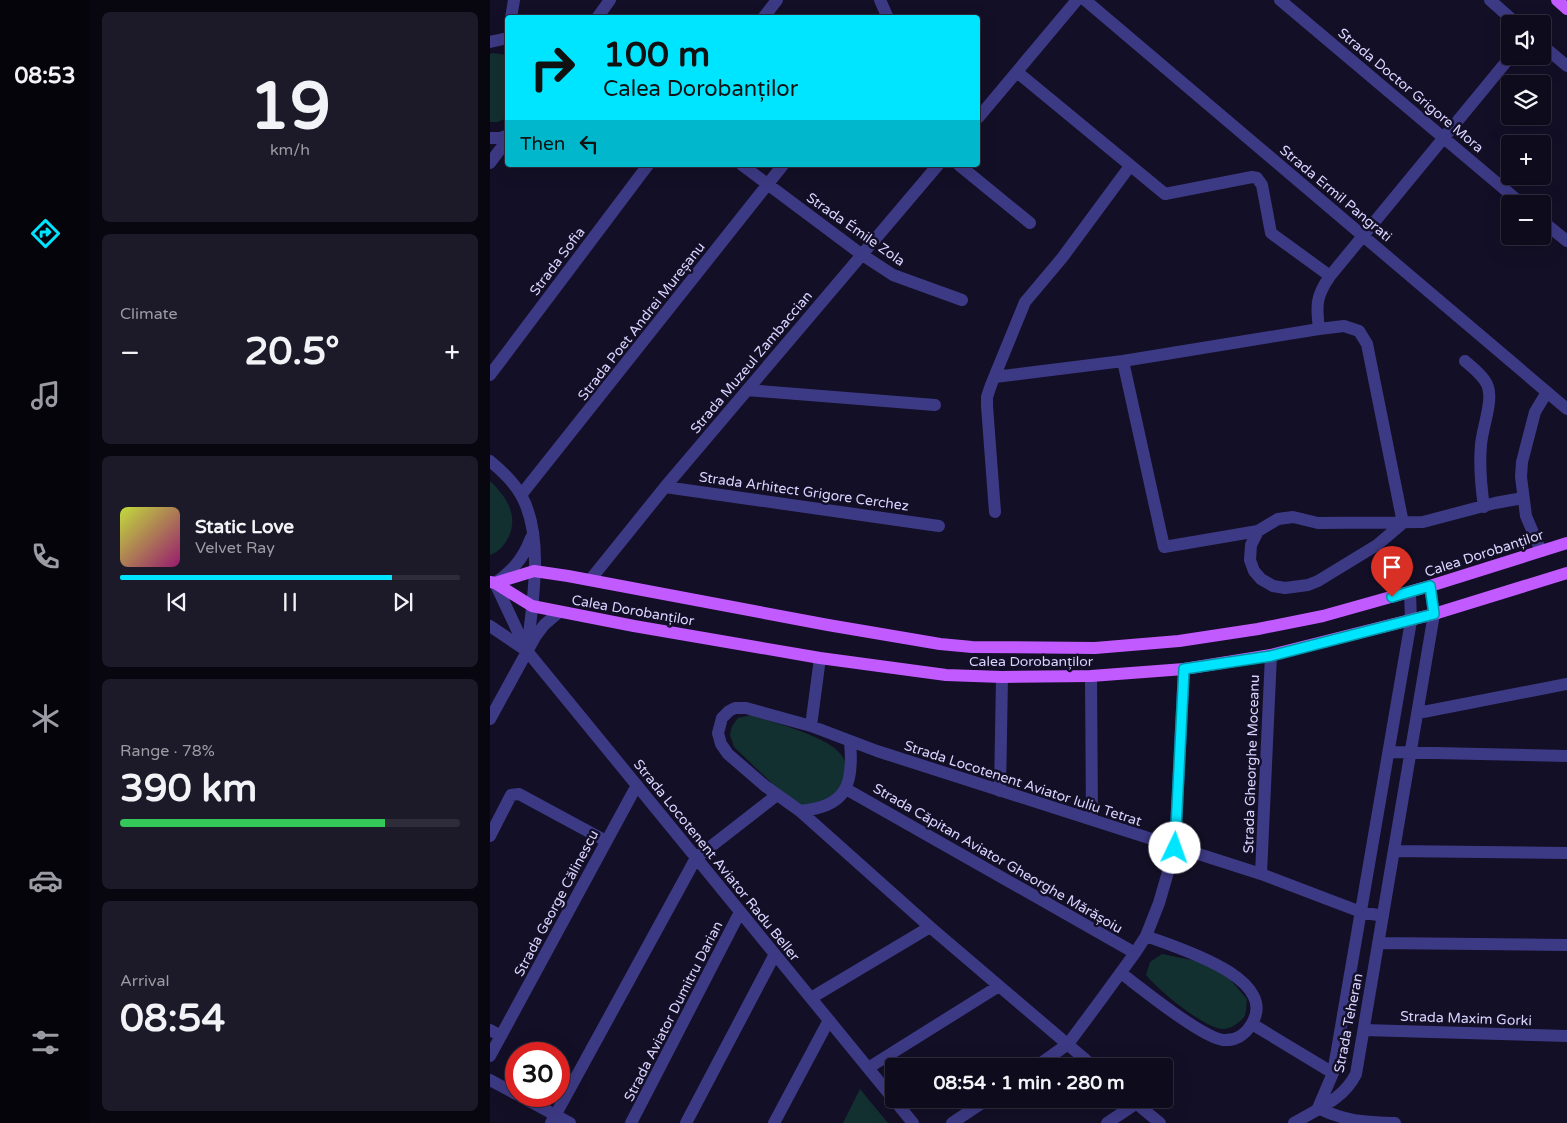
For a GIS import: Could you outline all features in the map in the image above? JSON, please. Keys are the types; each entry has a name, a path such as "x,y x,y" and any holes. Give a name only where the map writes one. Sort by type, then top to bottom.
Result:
{"main road":[{"path":"1557,0 1567,9"},
{"name":"Calea Dorobanților","path":"492,583 534,572 590,580 940,644 972,647 1095,648 1179,642 1324,616 1430,586 1567,543"},
{"name":"Calea Dorobanților","path":"492,583 532,606 559,612 820,658 946,675 1002,677 1091,676 1184,669 1271,656 1434,614 1567,573"}],"street":[{"path":"512,15 514,0"},
{"path":"599,15 610,0"},
{"path":"765,15 777,0"},
{"path":"880,0 887,15"},
{"path":"980,116 1077,0"},
{"name":"Strada Ermil Pangrati","path":"1085,0 1567,409"},
{"name":"Strada Doctor Grigore Mora","path":"1280,0 1511,195"},
{"path":"1490,0 1508,15"},
{"path":"490,42 505,38"},
{"path":"1551,53 1567,66"},
{"path":"1319,329 1316,307 1318,296 1330,276 1504,65"},
{"path":"1017,72 1165,194 1252,177 1257,178 1262,184 1271,233 1330,276"},
{"path":"490,138 505,136"},
{"path":"490,163 505,143"},
{"path":"995,512 987,397 1025,302 1062,258 1130,166"},
{"name":"Strada Sofia","path":"490,376 647,167"},
{"name":"Strada Émile Zola","path":"745,167 861,254 893,275 962,300"},
{"name":"Strada Poet Andrei Mureșanu","path":"521,495 781,167"},
{"name":"Strada Muzeul Zambaccian","path":"590,580 665,487 936,167"},
{"path":"960,167 1030,223"},
{"path":"1551,229 1567,242"},
{"path":"995,377 1123,361 1319,329 1344,326 1359,331 1367,344 1403,523"},
{"path":"1123,361 1164,547 1258,531 1278,519 1294,517 1318,523 1424,522 1523,498"},
{"path":"1465,361 1484,380 1489,388 1479,474 1484,507"},
{"path":"747,390 935,405"},
{"path":"1541,551 1526,516 1521,477 1534,412 1547,392"},
{"path":"490,462 506,475 521,495 529,515 534,553 534,572 527,651"},
{"name":"Strada Arhitect Grigore Cerchez","path":"665,487 939,526"},
{"path":"1258,531 1251,545 1250,560 1254,571 1261,579 1272,586 1285,588 1308,585 1318,581 1377,545 1403,523"},
{"path":"527,651 492,583 511,571 521,559 526,552 532,532"},
{"name":"Strada Teheran","path":"1318,1108 1335,1100 1344,1092 1352,1083 1356,1074 1434,614 1430,586"},
{"name":"Strada Teheran","path":"1318,1108 1333,1073 1411,620 1410,592"},
{"path":"490,719 539,631 559,612"},
{"name":"Strada Locotenent Aviator Radu Beller","path":"490,626 527,651 913,1123"},
{"name":"Strada Gheorghe Moceanu","path":"1262,874 1271,656"},
{"path":"811,726 820,658"},
{"path":"1048,1058 1068,1044 1121,973 1146,936 1159,903 1175,848 1184,669"},
{"path":"1091,676 1092,820"},
{"path":"1000,791 1002,677"},
{"path":"1418,713 1567,684"},
{"name":"Strada Locotenent Aviator Iuliu Tetrat","path":"777,795 728,754 721,744 718,727 722,718 729,711 735,708 746,708 811,726 850,742 1175,848 1262,874 1361,912 1383,916"},
{"path":"800,811 816,810 831,804 846,789 852,763 850,742"},
{"path":"1389,752 1410,754 1567,756"},
{"name":"Strada George Călinescu","path":"490,1056 496,1033 637,785"},
{"name":"Strada Căpitan Aviator Gheorghe Mărășoiu","path":"846,789 1135,953"},
{"path":"490,836 511,795 519,794 606,841"},
{"path":"553,1119 696,858 777,795 800,811 930,927 1084,1058"},
{"path":"1394,851 1567,853"},
{"name":"Strada Aviator Dumitru Darian","path":"631,1123 740,912"},
{"path":"811,998 930,927"},
{"path":"1121,973 1189,1022 1216,1038 1224,1040 1234,1039 1244,1034 1252,1024 1257,1013 1257,1004 1254,996 1240,979 1216,964 1146,936"},
{"path":"1379,943 1567,945"},
{"path":"686,1123 775,954"},
{"path":"868,1068 999,986"},
{"path":"774,1123 829,1020"},
{"path":"1252,1024 1333,1073"},
{"name":"Strada Maxim Gorki","path":"1364,1030 1567,1036"},
{"path":"490,1080 505,1088"},
{"path":"536,1107 553,1119 570,1123"},
{"path":"952,1123 974,1108"},
{"path":"1107,1123 1125,1108"},
{"path":"1142,1108 1160,1123"},
{"path":"1294,1123 1318,1108 1336,1117 1351,1121 1395,1123"}],"green space":[{"path":"490,54 505,55 505,119 498,122 490,122"},
{"path":"490,481 502,494 510,508 512,523 511,532 505,543 498,551 490,555"},
{"path":"751,715 804,732 831,746 840,753 845,762 846,770 837,795 806,806 796,803 783,794 734,747 730,735 732,726 738,718"},
{"path":"1162,954 1201,962 1227,976 1247,999 1243,1018 1236,1025 1223,1029 1205,1023 1182,1007 1146,975 1150,962"},
{"path":"860,1089 888,1123 843,1123"}],"route":[{"path":"1175,848 1184,669 1271,656 1434,614 1430,586 1392,597"}]}
